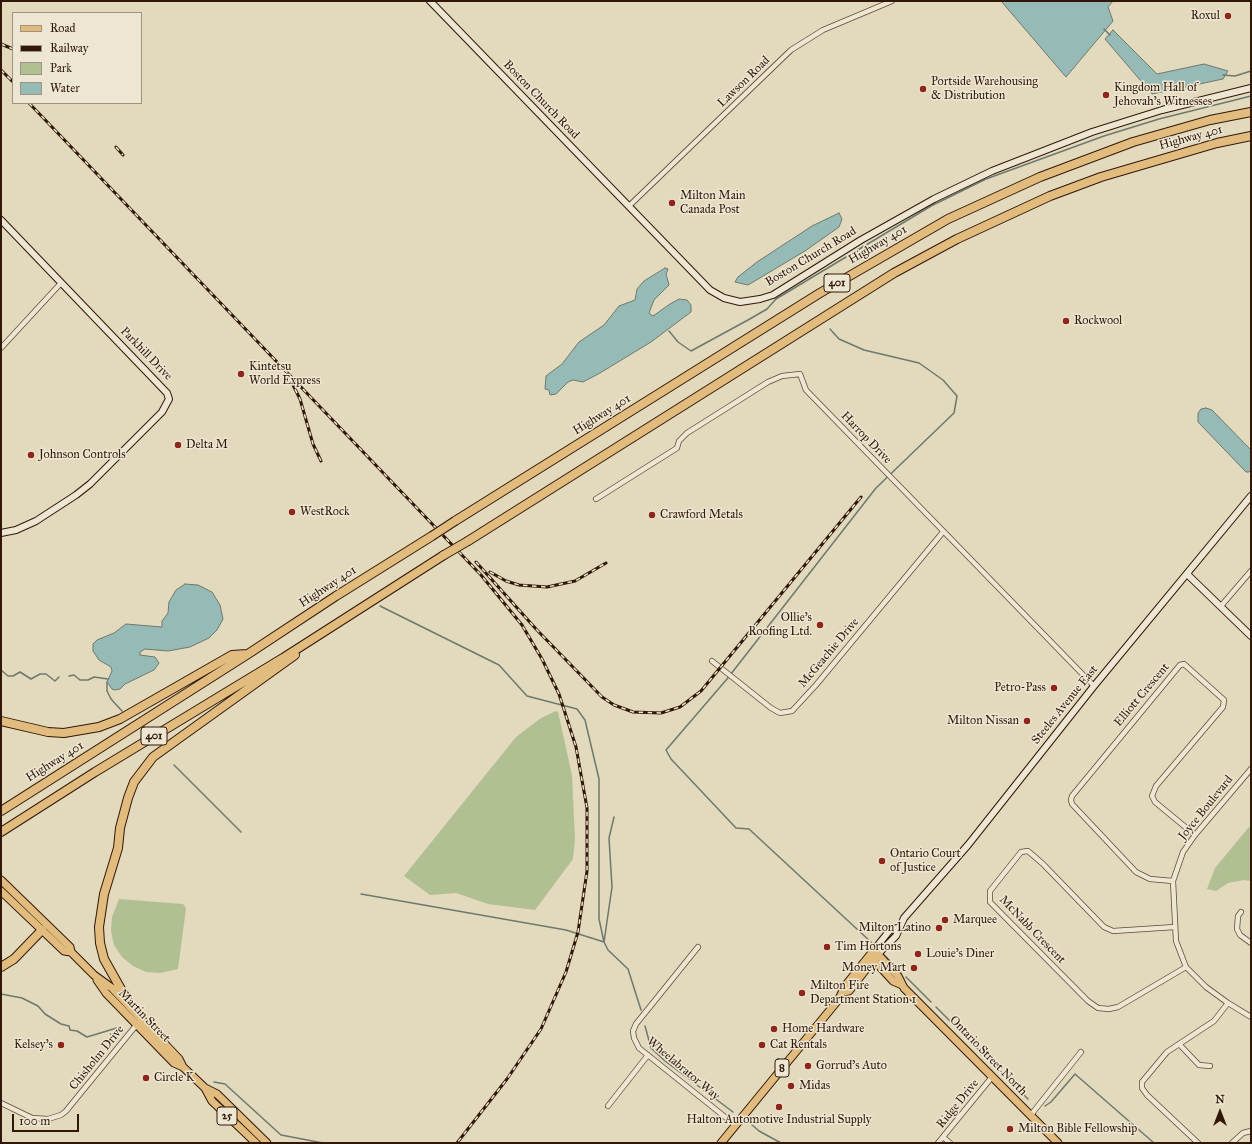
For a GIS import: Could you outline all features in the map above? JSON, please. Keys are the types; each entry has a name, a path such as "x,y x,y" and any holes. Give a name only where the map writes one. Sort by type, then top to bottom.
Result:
{"highway":[{"name":"Highway 401","path":"1,811 455,521 820,293 948,219 1040,177 1133,142 1210,120 1251,112"},
{"name":"Highway 401","path":"3,831 95,772 302,646 444,555 894,273 951,243 1050,196 1101,177 1217,143 1251,136"},
{"path":"131,1007 104,959 100,943 99,927 100,912 118,848 120,828 134,782 153,757 294,657 302,646"},
{"path":"1,721 29,728 64,733 99,727 120,719 232,655 248,654"},
{"path":"1,967 14,959 42,930"}],"main road":[{"name":"Martin Street","path":"1,880 70,947 71,952 94,975 112,988 131,1007 139,1022"},
{"name":"Martin Street","path":"1,891 64,951 71,952"},
{"name":"Ontario Street North","path":"874,955 898,976 902,985 1058,1143"},
{"name":"Steeles Avenue East","path":"721,1143 843,992 849,991 874,955"},
{"name":"Martin Street","path":"94,975 106,993 179,1058 183,1067 205,1088 217,1094 267,1143"},
{"name":"Martin Street","path":"205,1088 212,1101 254,1142"}],"street":[{"name":"Boston Church Road","path":"430,1 710,290 731,300 751,301 773,295 868,236 934,199 992,171 1039,151 1104,128 1162,110 1251,88"},
{"name":"Lawson Road","path":"629,206 791,50 823,30 892,1"},
{"name":"Parkhill Drive","path":"1,220 167,393 169,403 93,481 76,495 36,521 16,530 1,533"},
{"path":"1,348 61,283"},
{"name":"Harrop Drive","path":"596,499 677,448 680,441 687,433 768,382 782,376 800,374 806,390 1094,686"},
{"name":"Steeles Avenue East","path":"874,955 890,930 898,928 904,918 970,842 1094,686 1251,496"},
{"name":"McGeachie Drive","path":"712,661 771,708 780,713 792,712 943,532"},
{"path":"1221,606 1251,571"},
{"path":"1187,574 1251,636"},
{"name":"Elliott Crescent","path":"1172,881 1150,879 1136,872 1072,804 1071,800 1072,796 1180,665 1184,664 1224,700 1223,707 1156,786 1152,796 1155,802 1194,835"},
{"name":"Joyce Boulevard","path":"1251,769 1194,835 1183,852 1172,881 1176,941 1186,967 1206,987 1251,1017"},
{"name":"McNabb Crescent","path":"1175,927 1118,930 1104,928 1043,864 1028,851 1021,852 990,891 990,902 1088,1001 1098,1008 1109,1009 1118,1007 1186,967"},
{"path":"1241,912 1238,916 1237,929 1240,935 1251,943"},
{"name":"Wheelabrator Way","path":"698,947 633,1031 639,1048 735,1125"},
{"path":"1198,1143 1147,1094 1142,1085 1146,1076 1167,1052 1214,1020 1228,1003"},
{"name":"Chisholm Drive","path":"1,1103 32,1118 48,1119 61,1115 66,1111 139,1022"},
{"path":"1178,1044 1199,1065 1210,1066"},
{"path":"1030,1116 1082,1052"},
{"path":"608,1106 648,1055"},
{"name":"Ridge Drive","path":"938,1143 992,1077"},
{"path":"1232,1143 1243,1134 1251,1131"},
{"path":"254,1142 259,1135"},
{"path":"943,1137 950,1143"}],"green space":[{"path":"556,711 558,712 572,775 575,839 573,859 535,910 488,904 456,893 430,895 404,876 516,737 541,718"},
{"path":"1249,827 1251,828 1251,881 1244,880 1228,883 1216,891 1207,889 1215,868"},
{"path":"119,899 183,904 186,908 178,969 160,973 146,972 133,966 122,957 114,945 111,931 112,917"}],"water":[{"path":"1001,1 1113,1 1108,7 1113,21 1066,77"},
{"path":"1113,30 1157,74 1204,64 1228,71 1223,79 1152,94 1105,39"},
{"path":"839,213 842,219 839,227 805,251 748,285 735,282 738,277 757,262 812,226"},
{"path":"665,268 668,269 666,274 669,285 654,300 649,313 653,316 679,299 687,300 691,305 691,312 651,342 600,373 583,382 573,380 568,382 556,394 550,395 549,390 545,389 546,376 562,364 579,342 604,325 619,306 635,300 637,289 644,281"},
{"path":"1206,408 1212,410 1251,450 1251,470 1249,472 1246,472 1198,422 1198,413 1201,409"},
{"path":"185,584 198,585 212,592 220,605 223,619 217,630 209,638 190,647 168,651 145,649 140,652 140,655 155,657 159,663 154,670 125,684 120,689 112,689 107,682 112,671 111,667 99,660 93,651 93,644 97,640 114,633 126,624 162,627 162,621 168,613 169,602 176,590"}],"waterway":[{"path":"1104,29 1110,35"},
{"path":"1223,75 1235,76 1251,71"},
{"path":"669,331 678,342 691,351 767,309 776,299 931,206 986,179 1104,136 1159,119 1251,96"},
{"path":"830,329 839,339 864,350 919,363 943,380 957,396 954,413 876,488 727,679 666,750 671,759 736,828 749,829 872,943"},
{"path":"361,894 566,930 604,942 599,919 599,779 585,720 577,709 527,696 499,665 380,606"},
{"path":"1,670 8,676 13,676 20,672 31,679 40,674 46,674 55,681 59,677"},
{"path":"69,676 74,675 80,680 88,680 94,677 108,679"},
{"path":"107,682 107,691 111,699 122,711"},
{"path":"174,765 241,832"},
{"path":"614,817 609,838 612,887 604,942 608,950 628,969 641,1010"},
{"path":"884,955 901,972"},
{"path":"906,977 931,1002"},
{"path":"1,994 22,998 38,1006 45,1014 61,1024 69,1026 70,1030 77,1031 87,1037 120,1027"},
{"path":"936,1007 1028,1099"},
{"path":"645,1026 651,1048 665,1061 733,1112"},
{"path":"1045,1106 1051,1102 1075,1074 1154,1143"},
{"path":"214,1082 225,1084 281,1135 323,1143"},
{"path":"750,1123 759,1131 781,1143"}],"railway":[{"path":"1,44 12,49"},
{"path":"1,70 12,81"},
{"path":"30,104 481,575 522,625 542,659 559,694 576,747 587,808 587,871 578,932 566,972 541,1029 507,1079 457,1143"},
{"path":"116,147 123,155"},
{"path":"291,381 300,399 313,444 321,461"},
{"path":"476,562 536,629 602,697 614,705 633,712 661,713 680,707 701,691 861,497"},
{"path":"490,572 506,581 519,585 547,587 575,581 606,563"}],"place":[{"name":"Roxul","path":"1228,16"},
{"name":"Portside Warehousing & Distribution","path":"923,89"},
{"name":"Kingdom Hall of Jehovah's Witnesses","path":"1106,95"},
{"name":"Milton Main Canada Post","path":"672,203"},
{"name":"Rockwool","path":"1066,321"},
{"name":"Kintetsu World Express","path":"241,374"},
{"name":"Delta M","path":"178,445"},
{"name":"Johnson Controls","path":"31,455"},
{"name":"WestRock","path":"292,512"},
{"name":"Crawford Metals","path":"652,515"},
{"name":"Ollie's Roofing Ltd.","path":"820,625"},
{"name":"Petro-Pass","path":"1054,688"},
{"name":"Milton Nissan","path":"1027,721"},
{"name":"Ontario Court of Justice","path":"882,861"},
{"name":"Marquee","path":"945,920"},
{"name":"Milton Latino","path":"939,928"},
{"name":"Tim Hortons","path":"827,947"},
{"name":"Louie's Diner","path":"918,954"},
{"name":"Money Mart","path":"914,968"},
{"name":"Milton Fire Department Station 1","path":"802,993"},
{"name":"Home Hardware","path":"774,1029"},
{"name":"Kelsey's","path":"61,1045"},
{"name":"Cat Rentals","path":"762,1045"},
{"name":"Gorrud's Auto","path":"808,1066"},
{"name":"Circle K","path":"146,1078"},
{"name":"Midas","path":"791,1086"},
{"name":"Halton Automotive Industrial Supply","path":"779,1107"},
{"name":"Milton Bible Fellowship","path":"1010,1129"}]}
